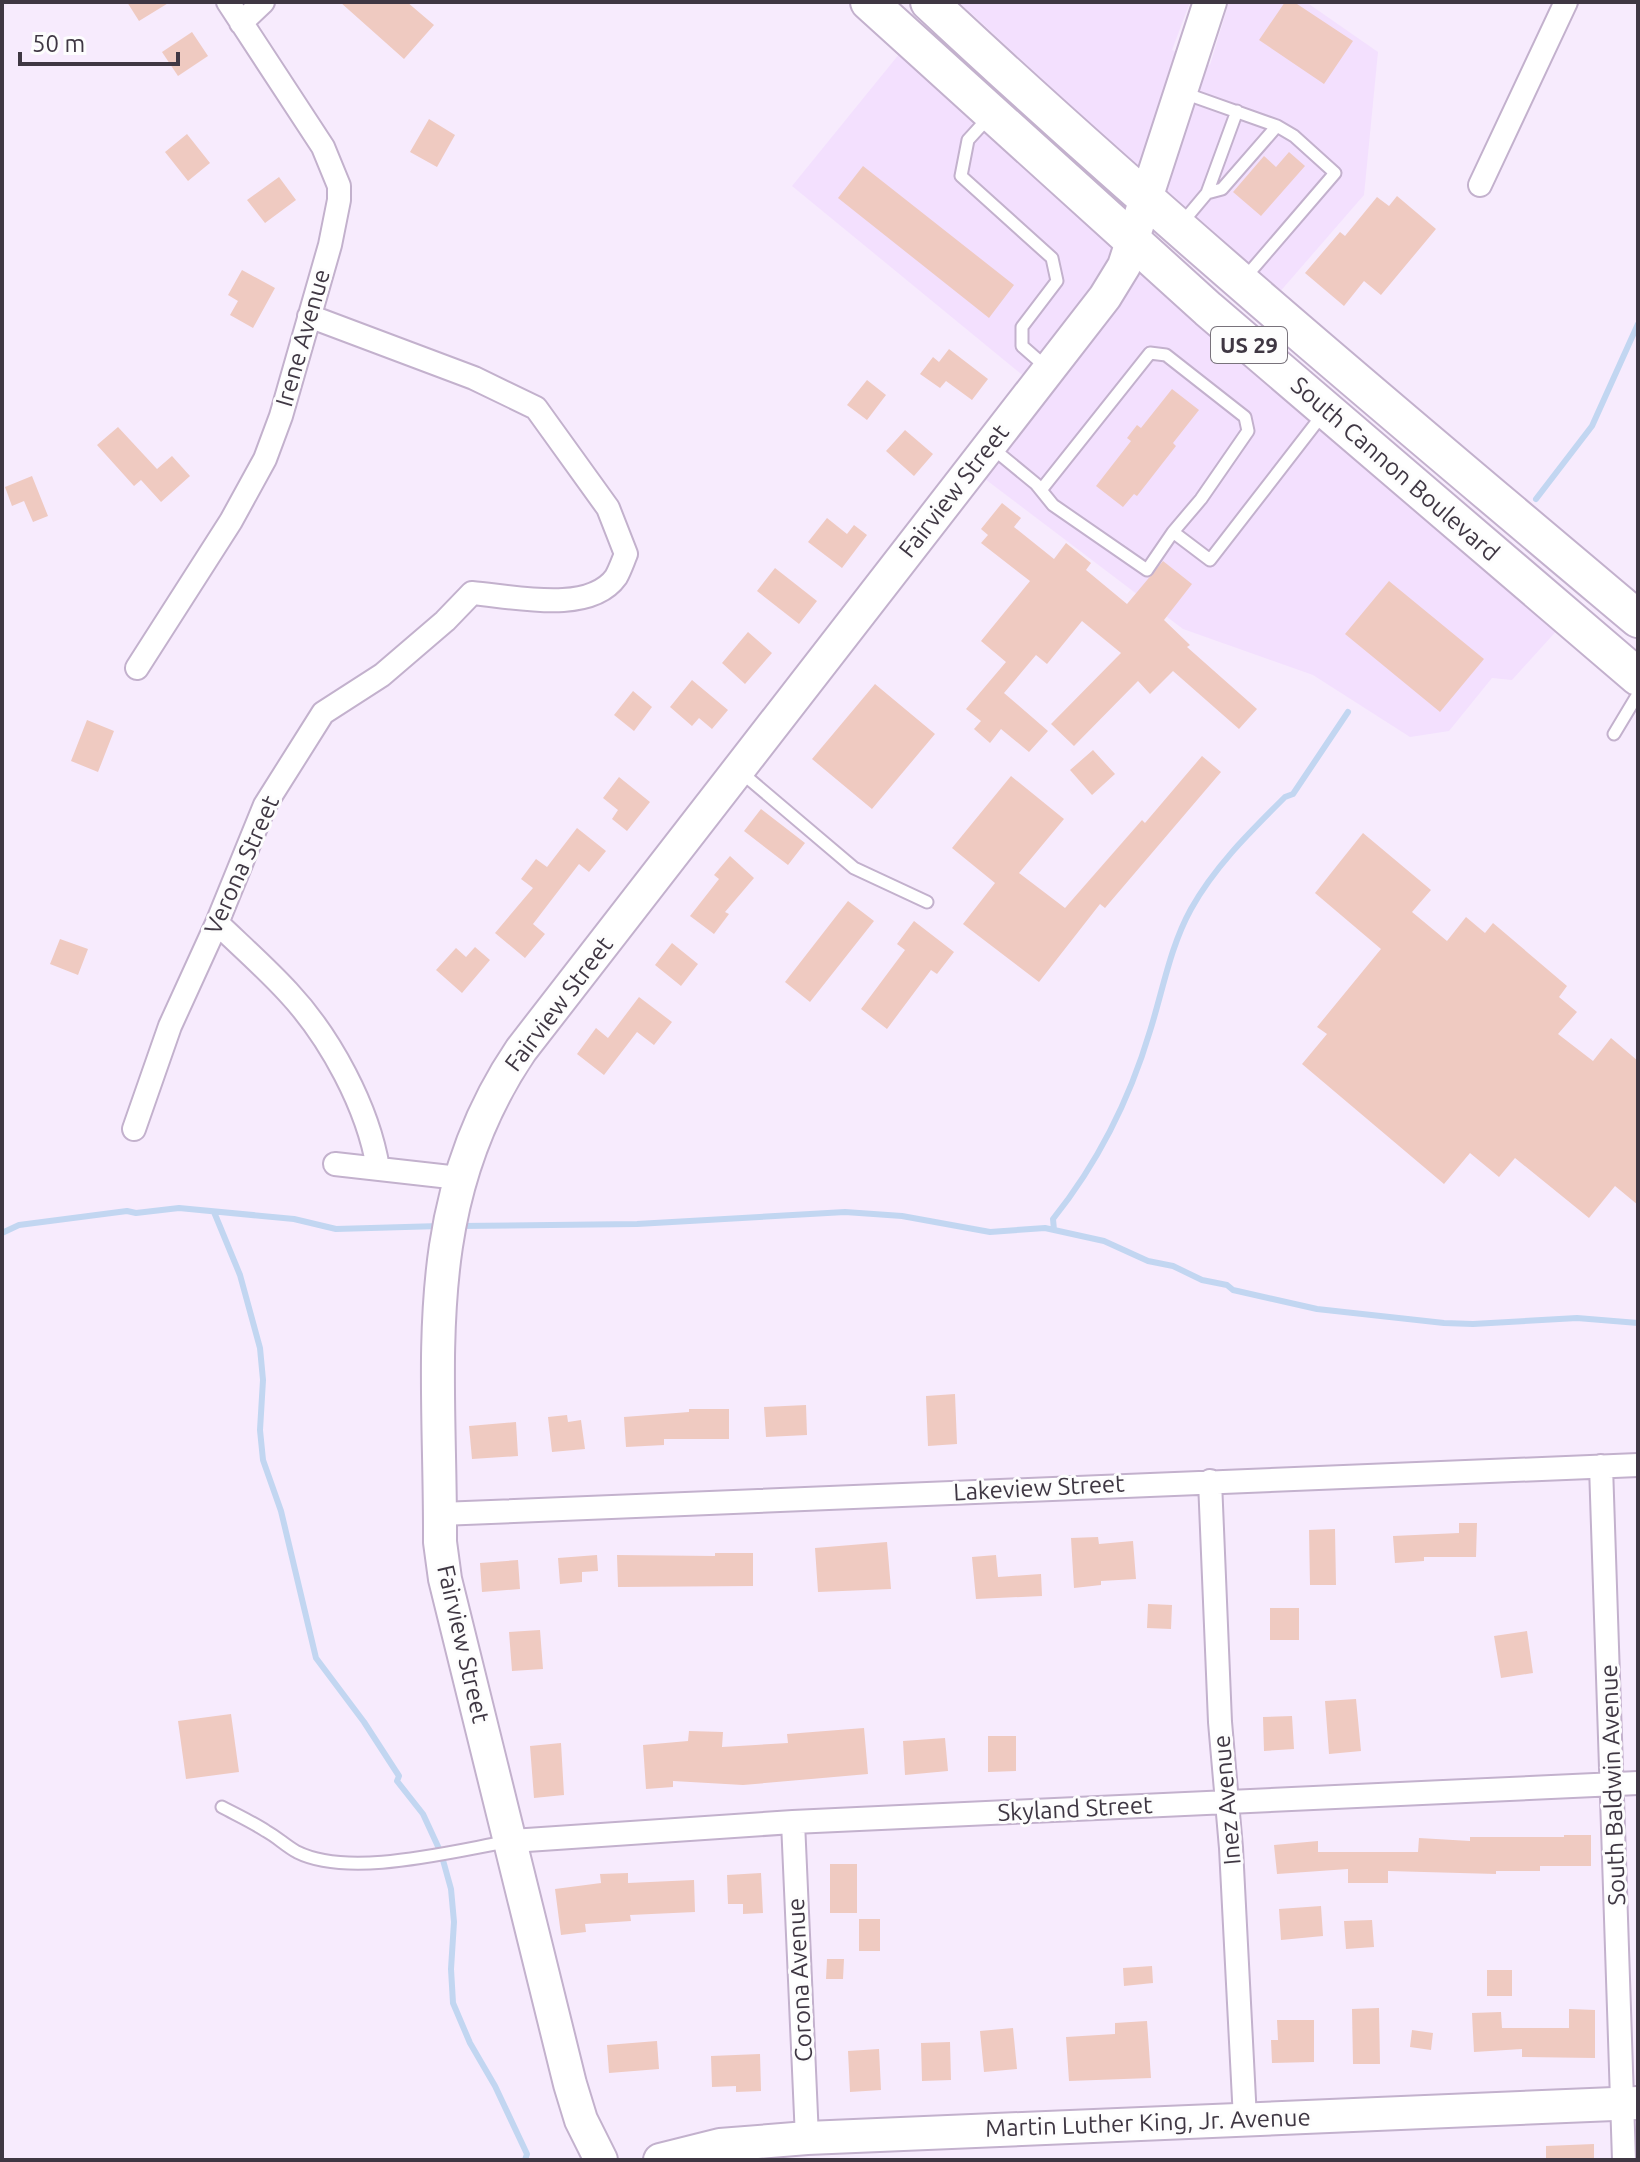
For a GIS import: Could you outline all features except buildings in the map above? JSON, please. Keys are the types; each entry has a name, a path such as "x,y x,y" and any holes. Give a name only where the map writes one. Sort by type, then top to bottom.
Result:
{"main road":[{"name":"South Cannon Boulevard","path":"869,2 1132,241 1638,677"},
{"name":"South Cannon Boulevard","path":"929,2 1240,283 1638,619"}],"street":[{"name":"Irene Avenue","path":"137,668 231,521 265,459 281,416 330,245 339,200 339,186 323,147 228,2"},
{"path":"241,23 263,2"},
{"name":"Fairview Street","path":"601,2160 581,2120 570,2084 445,1579 440,1542 438,1319 441,1273 459,1178 490,1103 517,1057 1105,297 1124,266 1210,2"},
{"path":"1480,185 1566,2"},
{"name":"Verona Street","path":"134,1129 170,1026 217,923 265,805 323,713 382,675 445,621 472,593 560,601 592,596 615,578 626,554 608,508 536,408 474,378 309,316"},
{"path":"217,923 290,994 333,1053 359,1105 378,1168"},
{"path":"335,1164 459,1178"},
{"name":"Lakeview Street","path":"440,1514 1638,1465"},
{"name":"South Baldwin Avenue","path":"1601,1466 1613,1783 1630,2104 1624,2160"},
{"name":"Inez Avenue","path":"1210,1481 1220,1722 1245,2119"},
{"name":"Skyland Street","path":"512,1841 793,1822 1638,1783"},
{"name":"Corona Avenue","path":"793,1822 807,2138"},
{"name":"Martin Luther King, Jr. Avenue","path":"660,2160 720,2145 807,2138 1630,2104"}],"lane":[{"path":"1181,92 1277,126 1294,136 1335,173 1240,283"},
{"path":"1178,228 1207,193 1237,111"},
{"path":"992,114 968,140 961,176 1052,258 1057,281 1022,327 1022,346 1049,369"},
{"path":"1207,193 1222,189 1277,126"},
{"path":"989,446 1041,490 1053,505 1147,570 1248,431 1245,417 1166,355 1150,353 1041,490"},
{"path":"1173,532 1210,560 1326,411"},
{"path":"1614,734 1638,694"},
{"path":"738,770 854,868 927,902"},
{"path":"222,1807 297,1852 325,1862 357,1863 420,1857 512,1841"}],"shaded area":[{"path":"959,2 1190,2 1172,50 1210,65 1229,2 1306,2 1378,52 1364,195 1278,294"},
{"path":"900,53 1023,166 1331,437 1560,627 1512,680 1492,678 1449,731 1410,737 1313,675 1183,629 985,479 1048,396 792,186"}],"waterway":[{"path":"1536,499 1592,426 1638,324"},
{"path":"1054,1230 1053,1219 1098,1153 1133,1081 1172,953 1191,909 1234,850 1285,797 1293,794 1348,712"},
{"path":"2,1233 19,1225 127,1211 136,1213 179,1208 294,1219 336,1229 440,1226"},
{"path":"214,1212 240,1275 260,1348 263,1460 281,1511 316,1658 364,1722 399,1776 397,1781 423,1814 441,1853 451,1889 454,1922 451,1969 453,2003 527,2154 525,2160"},
{"path":"459,1226 637,1224 845,1212 902,1216 990,1232 1045,1228 1104,1241 1148,1261 1173,1266 1202,1280 1227,1285 1233,1290 1317,1309 1444,1323 1577,1318 1638,1323"}]}
